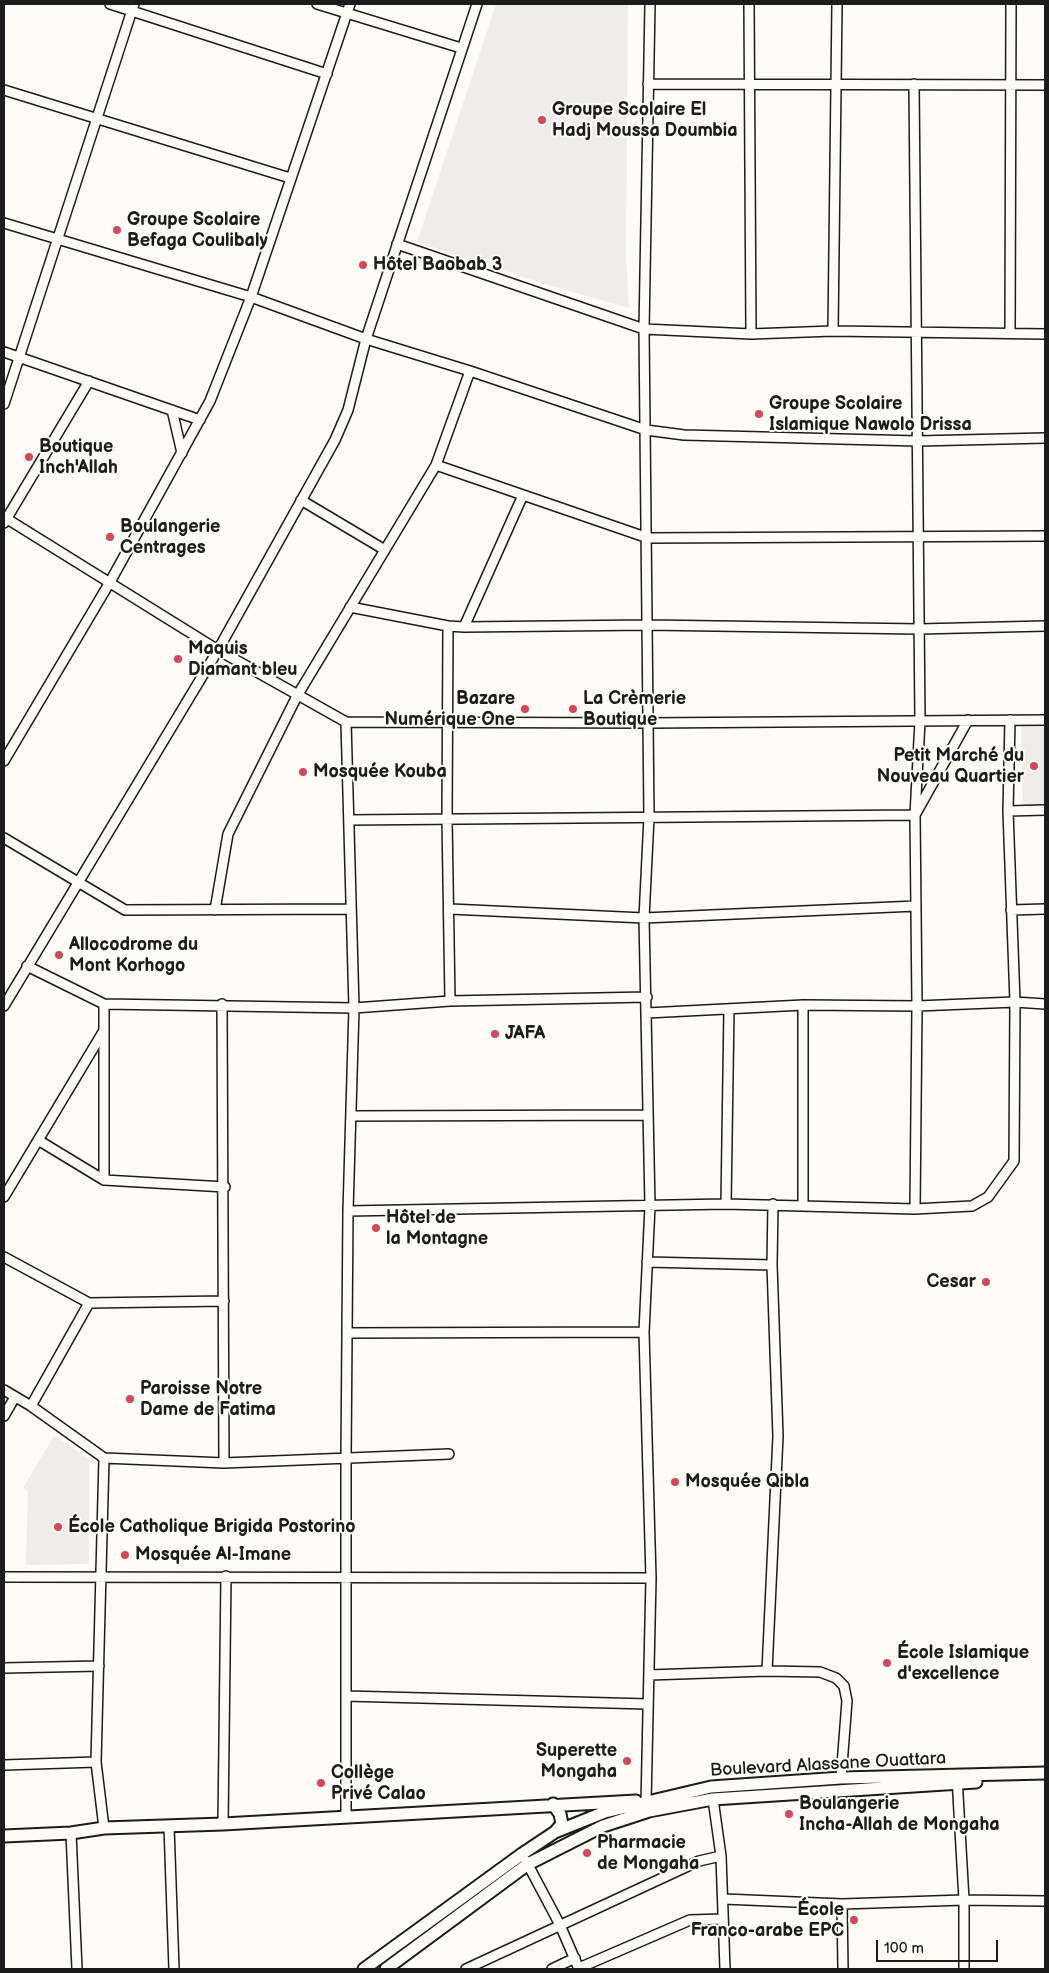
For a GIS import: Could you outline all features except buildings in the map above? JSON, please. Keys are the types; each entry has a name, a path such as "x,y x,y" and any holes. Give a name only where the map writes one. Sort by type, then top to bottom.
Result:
{"main road":[{"name":"Boulevard Alassane Ouattara","path":"386,1969 525,1859 555,1832 605,1812 714,1799 1045,1773"},
{"name":"Boulevard Alassane Ouattara","path":"364,1969 525,1859 647,1807 711,1787 841,1778 1045,1779"},
{"path":"4,1836 70,1833 104,1828 224,1824 629,1800 647,1807"},
{"path":"553,1804 560,1814 562,1824 555,1832"}],"street":[{"path":"110,4 133,7 327,74"},
{"path":"317,4 461,48"},
{"path":"4,761 110,582 200,420 251,297 350,4"},
{"path":"4,1006 218,650 335,440 348,410 366,339 477,4"},
{"path":"647,1807 651,1578 644,1332 650,1206 644,918 649,817 649,723 644,329 650,4"},
{"path":"749,4 750,334"},
{"path":"833,331 837,4"},
{"path":"1010,333 1009,84 1011,4"},
{"path":"4,404 133,7"},
{"path":"648,84 1045,85"},
{"path":"914,84 918,334 920,721 915,815 917,1006 915,1208"},
{"path":"4,90 290,178"},
{"path":"4,222 251,297 366,339 470,371 646,430 684,435 918,441 1045,438"},
{"path":"397,244 644,329 750,334 833,331 918,334 1045,334"},
{"path":"4,352 200,420"},
{"path":"215,910 228,834 297,696 436,465 470,371"},
{"path":"89,381 5,520 110,582 218,650 346,722 649,723 1045,720"},
{"path":"172,410 182,453"},
{"path":"436,465 648,538 1045,536"},
{"path":"464,628 523,495"},
{"path":"301,500 385,550"},
{"path":"350,607 464,628 648,625 919,629 1045,626"},
{"path":"448,626 447,819 450,909 450,1001"},
{"path":"915,815 968,720"},
{"path":"348,1210 726,1204 915,1208 972,1206 988,1197 1014,1161 1015,1002 1008,811 1010,720"},
{"path":"346,722 354,1008 348,1210 346,1816"},
{"path":"1008,811 1045,810"},
{"path":"349,820 915,815"},
{"path":"4,838 125,910 351,909"},
{"path":"450,909 644,918 916,906"},
{"path":"1011,910 1045,909"},
{"path":"27,966 104,1004 222,1004 354,1008 450,1001 647,997"},
{"path":"647,1013 803,1006 917,1006 1015,1002 1045,1004"},
{"path":"104,1004 104,1180"},
{"path":"222,1004 224,1463"},
{"path":"803,1006 803,1206"},
{"path":"726,1204 729,1009"},
{"path":"4,1197 103,1032"},
{"path":"351,1116 648,1115"},
{"path":"38,1140 104,1180 224,1187"},
{"path":"767,1671 778,1436 772,1265 773,1204"},
{"path":"4,1257 90,1303 224,1301"},
{"path":"647,1262 772,1265"},
{"path":"31,1406 90,1303"},
{"path":"348,1333 644,1332"},
{"path":"4,1390 31,1406 104,1458 224,1463 448,1454"},
{"path":"4,1416 15,1397"},
{"path":"104,1458 96,1762 104,1828"},
{"path":"4,1576 651,1578"},
{"path":"224,1824 226,1576"},
{"path":"4,1668 99,1666"},
{"path":"649,1674 767,1671 820,1672 836,1678 844,1686 847,1700 841,1778"},
{"path":"346,1696 648,1704"},
{"path":"4,1765 96,1762"},
{"path":"957,1780 964,1900 964,1969"},
{"path":"714,1799 724,1899 725,1969"},
{"path":"168,1826 174,1969"},
{"path":"70,1833 77,1969"},
{"path":"466,1969 700,1861 721,1856"},
{"path":"525,1859 560,1925 579,1969 690,1920 723,1919"},
{"path":"724,1899 842,1904 964,1900 1045,1901"},
{"path":"842,1904 843,1969"},
{"path":"552,1969 575,1958"}],"shaded area":[{"name":"Groupe Scolaire El Hadj Moussa Doumbia","path":"496,4 628,4 626,257 629,308 538,282 417,242"},
{"name":"Petit Marché du Nouveau Quartier","path":"1045,725 1045,805 1023,806 1021,726"},
{"name":"École Catholique Brigida Postorino","path":"54,1436 89,1459 89,1564 26,1565 28,1491 23,1488"}],"place":[{"name":"Groupe Scolaire El Hadj Moussa Doumbia","path":"542,120"},
{"name":"Groupe Scolaire Befaga Coulibaly","path":"117,230"},
{"name":"Hôtel Baobab 3","path":"363,265"},
{"name":"Groupe Scolaire Islamique Nawolo Drissa","path":"759,414"},
{"name":"Boutique Inch'Allah","path":"29,457"},
{"name":"Boulangerie Centrages","path":"110,537"},
{"name":"Maquis Diamant bleu","path":"178,659"},
{"name":"Bazare Numérique One","path":"525,709"},
{"name":"La Crèmerie Boutique","path":"573,709"},
{"name":"Petit Marché du Nouveau Quartier","path":"1034,766"},
{"name":"Mosquée Kouba","path":"303,772"},
{"name":"Allocodrome du Mont Korhogo","path":"59,955"},
{"name":"JAFA","path":"495,1034"},
{"name":"Hôtel de la Montagne","path":"376,1228"},
{"name":"Cesar","path":"986,1282"},
{"name":"Paroisse Notre Dame de Fatima","path":"130,1399"},
{"name":"Mosquée Qibla","path":"675,1482"},
{"name":"École Catholique Brigida Postorino","path":"58,1527"},
{"name":"Mosquée Al-Imane","path":"125,1555"},
{"name":"École Islamique d'excellence","path":"887,1663"},
{"name":"Superette Mongaha","path":"627,1761"},
{"name":"Collège Privé Calao","path":"321,1783"},
{"name":"Boulangerie Incha-Allah de Mongaha","path":"789,1814"},
{"name":"Pharmacie de Mongaha","path":"587,1853"},
{"name":"École Franco-arabe EPC","path":"854,1920"}]}
